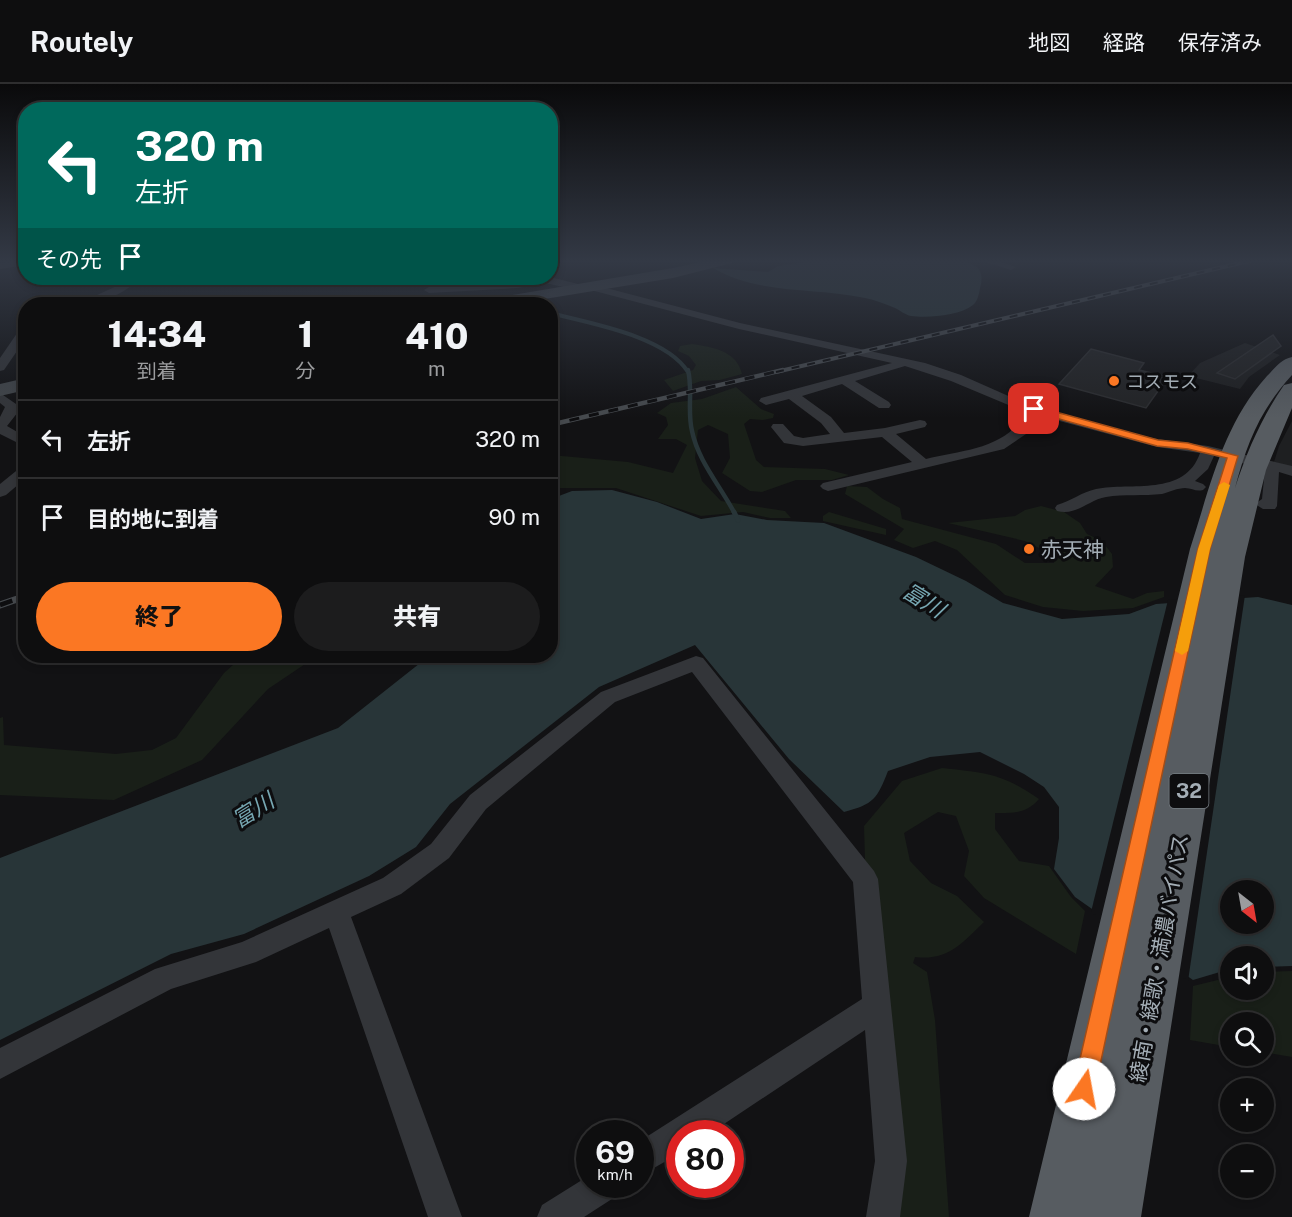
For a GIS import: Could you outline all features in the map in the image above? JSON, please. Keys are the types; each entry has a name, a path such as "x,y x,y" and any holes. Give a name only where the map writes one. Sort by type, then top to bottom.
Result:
{"highway":[{"name":"綾南・綾歌・満濃バイパス","path":"1254,461 1248,418 1269,387 1292,363"},
{"name":"綾南・綾歌・満濃バイパス","path":"1057,1217 1102,1004 1217,553 1254,461 1276,416 1292,390"},
{"name":"綾南・綾歌・満濃バイパス","path":"1113,1217 1147,1025 1217,553"}],"main road":[{"path":"0,390 18,386"}],"street":[{"path":"686,313 921,366 956,378 1009,402 1147,440 1208,450 1292,471"},
{"path":"0,367 18,340"},
{"path":"766,401 900,365"},
{"path":"844,380 884,405"},
{"path":"791,394 826,420 840,437"},
{"path":"0,397 12,406 11,412 0,427 18,438"},
{"path":"828,486 999,446 1024,429 1034,409"},
{"path":"778,427 789,440 803,442 885,432 920,424"},
{"path":"885,432 923,464"},
{"path":"1063,508 1072,508 1097,493 1191,485 1203,466 1208,450"},
{"path":"1254,461 1272,493 1269,506 1263,504"},
{"path":"0,492 18,477"},
{"path":"0,1064 165,978 246,953 392,886 440,851 478,802 608,697 696,663 865,879 891,1161 884,1217"},
{"path":"336,912 445,1217"},
{"path":"701,1120 876,1006"},
{"path":"554,1217 583,1198"}],"shaded area":[{"path":"1245,343 1280,355 1249,377 1240,389 1188,376 1200,363"},
{"path":"692,344 716,349 730,355 742,374 720,380 701,381 673,391 664,380 693,370 696,365 689,356 678,351 680,346"},
{"path":"736,387 761,409 774,414 773,418 750,419 744,424 756,460 764,467 825,469 849,475 832,480 796,480 762,492 750,491 722,473 730,458 728,434 708,425 698,430 695,458 702,481 721,501 785,511 791,518 770,518 743,512 701,516 616,488 558,488 558,456 628,462 673,473 687,445 676,439 658,439 668,425 666,417 657,413 671,403 702,399"},
{"path":"1292,421 1292,467 1274,462 1279,446"},
{"path":"847,486 867,487 900,508 902,519 996,544 1025,563 1054,563 1055,556 1025,541 948,523 1015,516 1025,510 1041,506 1064,512 1080,523 1087,534 1102,541 1112,554 1113,567 1095,586 1133,599 1147,593 1164,591 1164,597 1133,608 1083,611 1043,607 1005,595 957,550 935,541 913,548 894,540 904,529 845,494"},
{"path":"829,512 886,529 886,535 823,521 823,516"},
{"path":"235,663 307,663 268,689 202,760 114,800 0,795 0,718 3,717 4,745 116,754 152,750 176,738 224,673"},
{"path":"942,768 971,771 1003,779 1039,799 1024,810 1013,813 995,813 995,829 1019,861 1049,866 1071,897 1085,911 1076,954 984,898 964,876 969,851 956,816 938,812 904,833 910,861 931,883 957,896 984,922 953,949 936,956 915,957 913,963 927,972 935,1020 949,1217 898,1217 865,860 864,826 902,781"},
{"path":"1292,971 1292,1057 1274,1054 1274,1012 1220,1012 1220,1045 1190,1040 1193,986 1220,979 1220,1000 1274,1000 1274,972"}],"water":[{"path":"905,313 955,313 918,317"},
{"name":"富川","path":"612,490 657,502 701,519 735,514 767,520 824,523 916,557 966,581 1003,603 1062,619 1129,614 1156,604 1258,597 1292,605 1292,966 1274,967 1274,946 1220,946 1220,972 1193,980 1075,897 1054,869 1059,838 1059,807 1044,787 1024,774 980,752 930,757 888,771 881,788 873,799 862,806 844,812 789,759 695,645 599,687 450,804 416,847 369,876 244,934 171,954 0,1040 0,858 338,728 420,663 558,663 558,496 572,491"}],"pier":[{"path":"1245,595 1188,981 1091,912 1168,600"}],"building":[{"path":"1273,335 1281,346 1235,379 1217,373"},
{"name":"コスモス","path":"1091,349 1144,363 1139,370 1168,377 1146,408 1059,384"}],"waterway":[{"path":"558,315 645,340 663,349 688,372"},
{"path":"688,370 691,423 695,442 699,453 735,514"},
{"path":"735,514 738,520"}],"railway":[{"path":"776,372 1028,313"},
{"path":"558,423 783,370"},
{"path":"0,605 18,599"}],"slow traffic":[{"path":"1182,651 1204,549 1224,485"}],"place":[{"name":"コスモス","path":"1114,381"},
{"name":"赤天神","path":"1029,549"}],"route":[{"path":"1034,409 1157,443 1188,446 1233,456 1204,549 1084,1089"}]}
